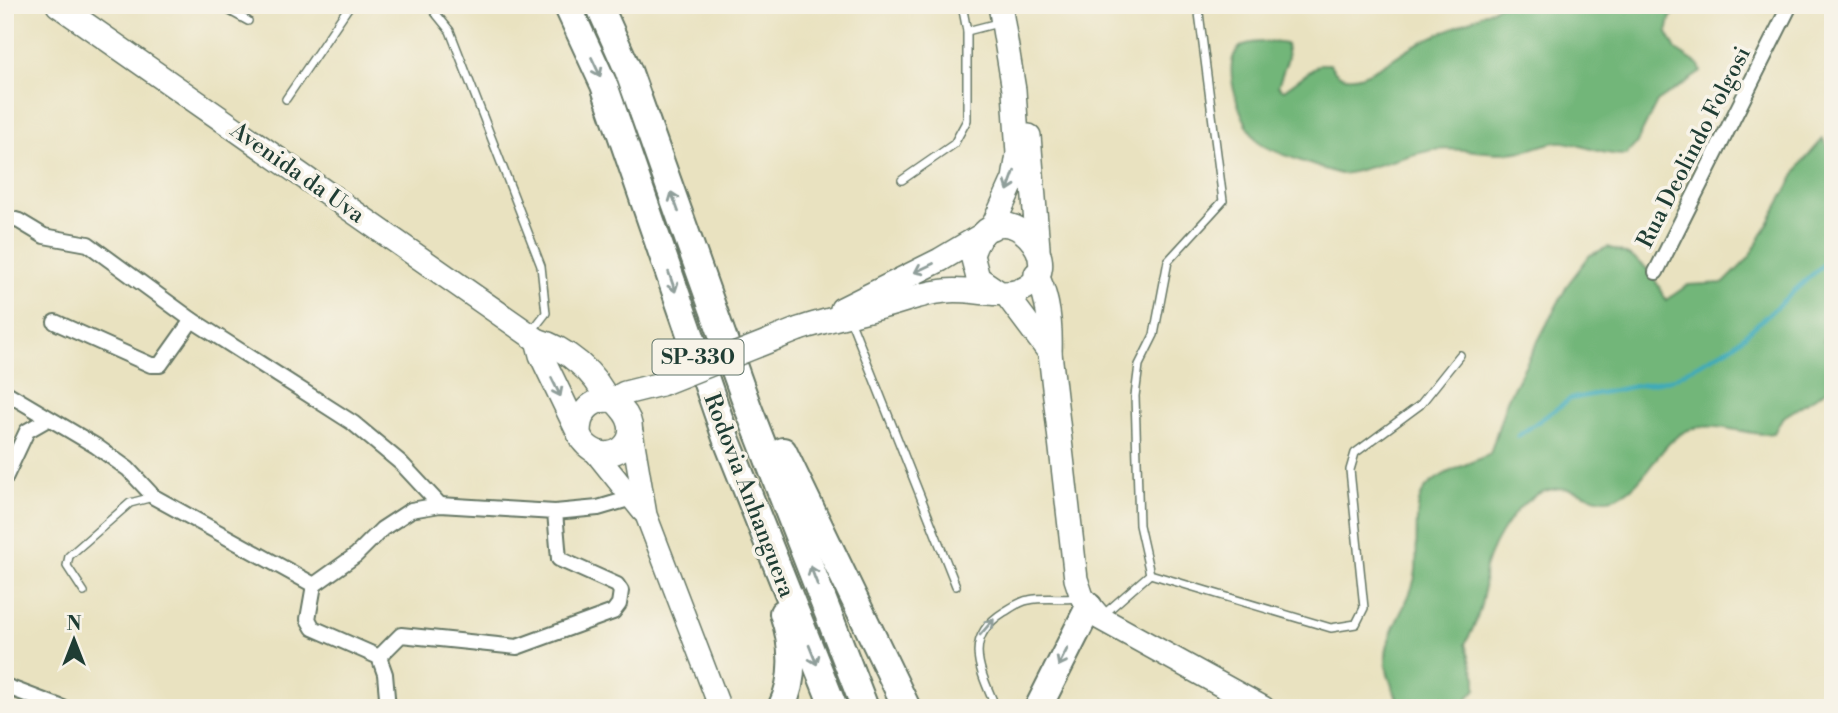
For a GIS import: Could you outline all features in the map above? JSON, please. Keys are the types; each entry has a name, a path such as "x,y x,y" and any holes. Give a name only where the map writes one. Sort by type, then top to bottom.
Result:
{"highway":[{"name":"Rodovia Anhanguera","path":"568,5 604,85 726,438 834,708"},
{"name":"Rodovia Anhanguera","path":"599,5 628,70 749,410 865,708"},
{"path":"749,410 781,448 907,708"},
{"path":"726,438 735,481 786,622 791,674 781,708"},
{"path":"1038,708 1090,607"}],"main road":[{"name":"Avenida da Uva","path":"58,5 533,337 554,344 600,382 620,412"},
{"path":"1001,14 1014,90 1017,154 1014,179 988,231 976,244 973,267 986,286 1001,292 1050,353"},
{"path":"1014,90 1027,116 1038,248 1036,274 1044,288 1051,333 1050,353 1071,547 1090,607 1263,708"},
{"path":"822,321 988,231 1014,226 1033,239 1038,248"},
{"path":"579,433 582,414 589,406 620,412 659,385 799,329 944,291 1001,292 1023,288 1036,274"},
{"path":"533,337 587,447 646,516"},
{"path":"594,452 618,452 629,440 620,412"},
{"path":"620,412 646,516 720,708"}],"street":[{"name":"Rua Deolindo Folgosi","path":"1656,272 1790,5"},
{"path":"5,217 19,221 44,236 88,244 192,320 353,423 401,463 440,505"},
{"path":"55,322 151,365 160,365 192,320"},
{"path":"5,392 96,446 128,469 153,497 314,585"},
{"path":"5,478 27,431 48,419"},
{"path":"388,708 386,674 379,657 313,628 308,619 314,585 356,555 382,529 411,510 440,505 555,512 598,508 632,498"},
{"path":"379,657 401,635 517,647 613,612 619,604 621,591 617,584 559,559 555,512"},
{"path":"5,686 63,708"}],"lane":[{"path":"219,5 248,21"},
{"path":"286,99 351,5"},
{"path":"429,5 450,31 541,266 546,313 533,337"},
{"path":"902,180 954,144 967,120 967,31 962,5"},
{"path":"1150,575 1139,525 1135,396 1139,365 1154,335 1168,261 1223,201 1198,5"},
{"path":"967,31 1001,14"},
{"path":"848,315 956,586"},
{"path":"996,708 981,673 979,636 988,622 1029,600 1090,607 1150,575 1331,628 1356,624 1364,608 1350,470 1355,453 1420,405 1460,355"},
{"path":"84,592 67,566 69,556 130,503 153,497"}],"green space":[{"path":"1500,5 1680,5 1670,19 1667,33 1676,50 1699,65 1701,72 1657,102 1636,144 1626,155 1609,154 1559,142 1512,153 1444,149 1341,174 1287,156 1261,144 1240,110 1232,78 1232,64 1236,52 1244,45 1260,42 1286,44 1288,58 1278,86 1284,90 1320,64 1330,64 1338,74 1359,76 1384,65 1415,45"},
{"path":"1823,139 1829,150 1833,191 1833,315 1823,341 1827,345 1833,338 1833,386 1782,418 1774,433 1705,427 1683,432 1663,450 1637,482 1616,497 1599,498 1575,490 1556,488 1525,503 1500,534 1484,571 1484,590 1479,611 1465,644 1476,678 1476,689 1459,708 1401,708 1389,676 1386,656 1391,634 1414,581 1417,516 1421,497 1424,490 1438,478 1490,454 1507,400 1568,284 1590,255 1608,247 1629,255 1644,266 1666,300 1688,285 1724,283 1749,258 1801,164"}],"waterway":[{"path":"1518,436 1570,399 1672,379 1734,345 1833,256"}]}
